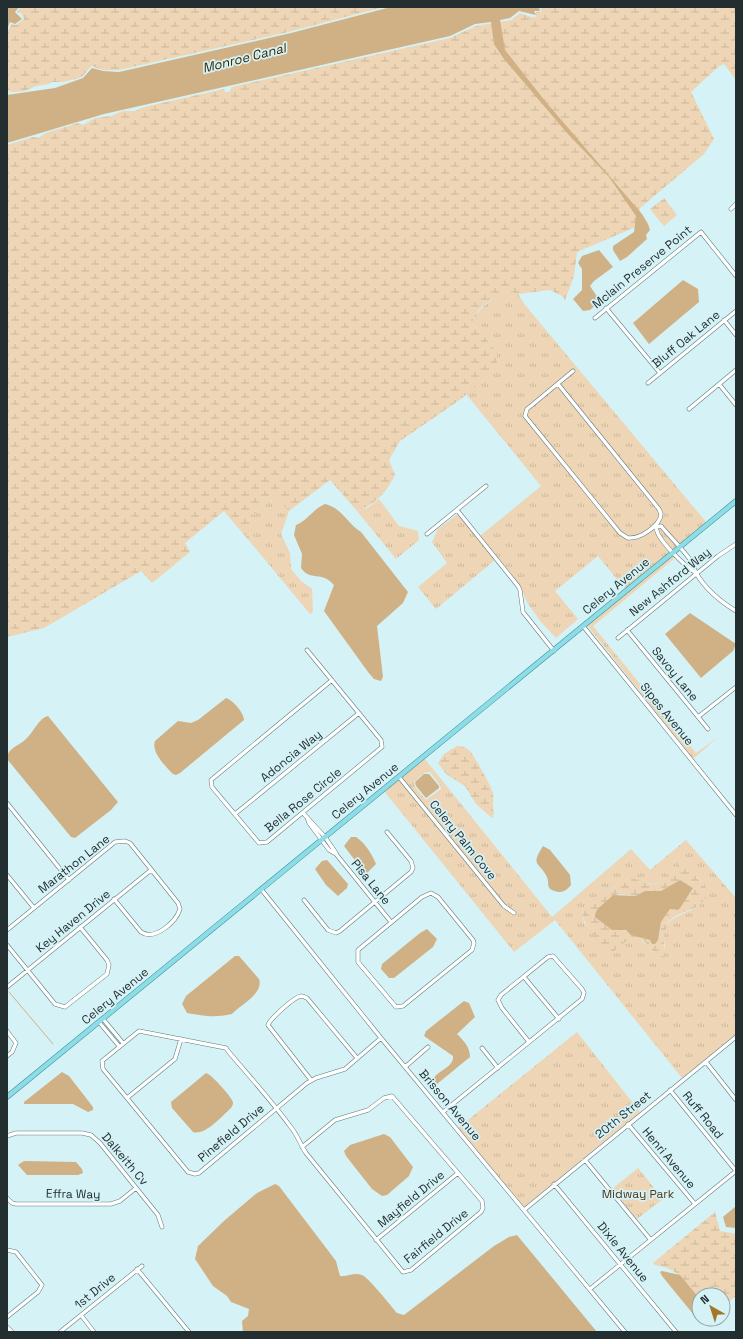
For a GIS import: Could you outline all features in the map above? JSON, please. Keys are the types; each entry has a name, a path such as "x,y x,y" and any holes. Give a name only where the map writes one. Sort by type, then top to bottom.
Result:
{"main road":[{"name":"Celery Avenue","path":"7,1096 736,501"}],"street":[{"path":"730,209 736,204"},
{"name":"Mclain Preserve Point","path":"595,318 701,232 736,276"},
{"path":"606,308 660,373"},
{"name":"Bluff Oak Lane","path":"648,383 736,311"},
{"path":"724,320 736,335"},
{"path":"689,409 736,370"},
{"path":"558,384 659,509 661,518 656,526 633,538 623,536 526,416 527,409 573,371"},
{"path":"719,384 736,405"},
{"path":"427,534 486,486"},
{"path":"457,510 518,586 525,615 554,651"},
{"path":"656,526 661,526 680,547 692,562 697,573 715,596 736,611"},
{"path":"656,526 657,532 686,568 697,573"},
{"path":"662,538 668,534"},
{"name":"New Ashford Way","path":"618,638 697,573 736,544"},
{"name":"Sipes Avenue","path":"583,626 736,816"},
{"name":"Savoy Lane","path":"627,630 708,729"},
{"name":"Bella Rose Circle","path":"307,650 332,680 381,740 382,747 303,813 263,844 256,841 212,787 211,780 332,680"},
{"path":"698,717 736,686"},
{"name":"Adoncia Way","path":"234,814 359,713"},
{"name":"Celery Palm Cove","path":"399,777 504,906 514,913"},
{"path":"7,803 69,880"},
{"name":"Pisa Lane","path":"303,813 324,838 329,850 336,854 391,922"},
{"path":"304,900 328,930 336,933 375,902 413,868 411,861 388,832"},
{"name":"Marathon Lane","path":"7,930 115,842 119,841 130,844 178,903 180,909 176,918 155,934 146,935 141,932 114,900"},
{"name":"Key Haven Drive","path":"7,987 151,870"},
{"path":"7,875 34,908"},
{"name":"Brisson Avenue","path":"261,889 381,1038 625,1332"},
{"path":"431,893 435,894 473,940 474,946 472,950 403,1006 396,1007 358,962 357,958 358,950 361,946 391,922 422,897 431,893"},
{"path":"7,945 55,1004 60,1007 69,1005 107,974 109,965 107,960 80,927"},
{"path":"443,1112 582,1000 584,993 565,968 553,956 548,957 501,995 498,1000 502,1008 529,1042"},
{"path":"524,977 559,1019"},
{"path":"311,1080 268,1025 271,1019 297,998 304,996 307,998 357,1058"},
{"path":"101,1020 121,1045"},
{"path":"7,1031 16,1043 12,1052 7,1056"},
{"name":"Fairfield Drive","path":"121,1045 138,1032 226,1048 276,1108 293,1130 302,1147 403,1272 411,1270 481,1212 483,1208 482,1201 392,1096 384,1098 368,1110 335,1120 302,1147"},
{"name":"20th Street","path":"524,1210 736,1037"},
{"name":"Pinefield Drive","path":"121,1045 105,1058 102,1065 188,1172 195,1174 311,1080 342,1070 381,1038"},
{"path":"127,1098 175,1059 181,1039"},
{"path":"405,1067 428,1048"},
{"path":"482,1048 498,1068"},
{"path":"706,1062 736,1100"},
{"name":"Ruff Road","path":"670,1090 736,1171"},
{"name":"Henri Avenue","path":"628,1124 695,1204"},
{"name":"Dalkeith Cv","path":"7,1135 16,1132 82,1133 91,1135 97,1140 158,1215 162,1227"},
{"path":"585,1160 650,1239"},
{"path":"590,1289 736,1171"},
{"name":"Mayfield Drive","path":"376,1240 458,1173"},
{"name":"Dixie Avenue","path":"554,1184 676,1332"},
{"name":"Effra Way","path":"7,1198 12,1203 16,1204 111,1204 120,1201 136,1188"},
{"path":"7,1250 16,1252 42,1285 38,1292 7,1316"},
{"name":"1st Drive","path":"60,1332 142,1266"},
{"path":"137,1269 189,1332"},
{"path":"81,1315 94,1332"},
{"path":"7,1327 12,1332"}],"green space":[{"path":"21,7 384,7 288,32 119,70 103,70 91,66 82,77 63,82 52,82 49,84 36,86 25,91 14,92 7,91 7,33 11,24 16,25 24,19 21,13 17,12"},
{"path":"541,7 559,7 561,9 564,7 736,7 736,80 724,64 718,67 691,92 714,139 704,154 640,208 638,226 577,252 574,276 565,300 562,296 550,290 518,294 511,292 491,300 480,308 473,318 473,323 497,352 497,363 494,371 461,399 400,441 389,460 395,475 380,497 370,505 357,511 330,480 289,511 275,498 257,510 254,516 249,520 251,543 224,511 185,543 190,552 152,583 141,571 44,628 7,637 7,145 33,137 38,138 46,133 78,123 83,125 95,118 111,116 123,111 135,111 144,107 224,89 225,92 229,92 232,87 450,38 476,26 511,20 520,13 531,17 536,17 536,12 541,12"},
{"path":"664,198 677,215 664,226 650,209"},
{"path":"511,292 518,294 525,305 706,522 625,589 598,556 555,591 578,619 556,638 540,621 527,602 519,584 480,536 541,486 466,394 494,371 497,352 473,323 473,318 490,302 499,296"},
{"path":"275,498 289,511 281,534 290,553 291,569 301,581 312,589 313,612 310,614 251,543 249,520 254,516 257,510"},
{"path":"379,499 399,526 418,531 419,540 396,559 357,511 369,507"},
{"path":"458,514 495,560 436,609 418,587 447,563 432,542 438,529"},
{"path":"675,553 676,557 593,626 696,753 717,738 693,759 587,625"},
{"path":"457,746 462,746 469,750 493,793 494,814 492,818 476,804 465,786 446,774 438,763 444,754"},
{"path":"424,758 552,917 631,849 650,870 686,840 736,898 736,1034 682,1078 555,920 514,952 384,791 399,779 503,908 515,915 516,912 505,905 401,777","holes":["430,772 440,785 441,789 426,800 415,787 414,782 424,773","676,866 695,875 702,882 699,906 677,917 668,924 665,930 665,948 653,953 645,943 633,939 624,942 617,948 603,952 599,938 584,923 582,910 603,898 619,883 630,881 658,883 664,881 670,876"]},
{"path":"681,861 686,861 690,864 698,879 705,885 707,895 699,906 675,916 668,922 664,934 664,957 658,958 644,941 627,941 609,954 603,952 598,939 584,920 583,907 600,900 624,880 634,879 654,884 660,883 672,873","holes":["680,880 693,888 678,910 670,909 661,922 659,936 651,942 651,940 632,932 614,930 600,920 597,910 601,905 618,894 635,896 645,891 661,891"]},
{"path":"577,1032 640,1112 524,1207 458,1128"},
{"name":"Midway Park","path":"638,1168 663,1199 637,1219 612,1189"},
{"path":"715,1212 720,1231 736,1234 736,1296 731,1300 731,1287 691,1287 691,1290 676,1273 653,1263"}],"water":[{"path":"7,7 19,7 15,12 22,19 15,24 10,22 7,29"},
{"name":"Monroe Canal","path":"391,7 539,7 540,11 534,11 536,15 519,11 510,18 500,20 505,50 545,101 642,214 650,230 646,235 647,239 627,257 620,261 613,250 613,246 634,232 636,216 609,177 567,133 504,59 494,44 491,22 475,24 450,36 104,114 7,143 7,95 55,88 83,78 92,68 103,71 119,72 291,33"},
{"path":"599,250 613,267 594,281 590,286 600,301 590,310 583,311 573,299 582,290 582,269 578,263 582,256"},
{"path":"683,280 698,289 699,302 649,344 633,323"},
{"path":"325,504 340,512 361,532 408,592 403,603 377,626 383,677 381,681 374,679 368,672 324,611 334,585 325,578 312,576 301,568 302,554 294,535 296,525"},
{"path":"690,613 736,644 733,651 701,678 665,634"},
{"path":"226,698 238,707 244,717 244,720 180,773 176,775 173,774 157,754 154,745 155,741 178,721 191,723 198,720"},
{"path":"48,716 118,802 111,810 75,838 71,837 7,759 9,752 26,739 39,723"},
{"path":"424,774 429,774 439,786 439,788 426,798 416,786 415,782"},
{"path":"351,837 356,837 362,842 368,849 376,864 367,873 364,872 344,846"},
{"path":"543,846 550,850 570,875 571,885 562,892 556,892 550,889 547,877 536,861"},
{"path":"327,860 348,884 347,888 338,896 326,885 315,869 322,861"},
{"path":"680,880 693,888 680,908 678,910 670,909 661,922 658,940 655,944 652,944 650,940 631,935 626,930 612,930 595,917 599,907 613,895 635,896 645,891 661,891"},
{"path":"427,929 437,939 433,947 394,978 389,978 381,969 382,964"},
{"path":"235,956 239,956 259,979 260,984 255,994 232,1014 210,1016 187,1013 182,1004 186,996"},
{"path":"464,1001 469,1003 475,1017 457,1034 468,1047 470,1057 437,1084 433,1081 434,1077 451,1064 453,1056 424,1036 426,1031"},
{"path":"62,1072 69,1076 93,1107 93,1110 88,1112 73,1104 24,1104 24,1102"},
{"path":"206,1073 209,1074 225,1090 233,1104 231,1108 208,1128 203,1131 193,1132 172,1108 171,1102"},
{"path":"384,1134 390,1137 413,1167 409,1176 387,1195 382,1196 372,1189 346,1156 344,1151 350,1145"},
{"path":"24,1161 76,1162 82,1169 83,1173 78,1175 27,1175 18,1165"},
{"path":"275,1184 279,1186 336,1261 340,1276 356,1274 362,1275 375,1286 397,1313 404,1315 494,1246 509,1237 517,1235 597,1332 243,1332 242,1321 248,1316 249,1309 231,1302 227,1296 213,1286 195,1259 198,1246 225,1220 257,1193"},
{"path":"736,1206 736,1228 726,1227 723,1217"},
{"path":"662,1271 680,1275 691,1288 691,1311 662,1276 660,1272"}],"waterway":[{"path":"9,992 53,1044"}]}
